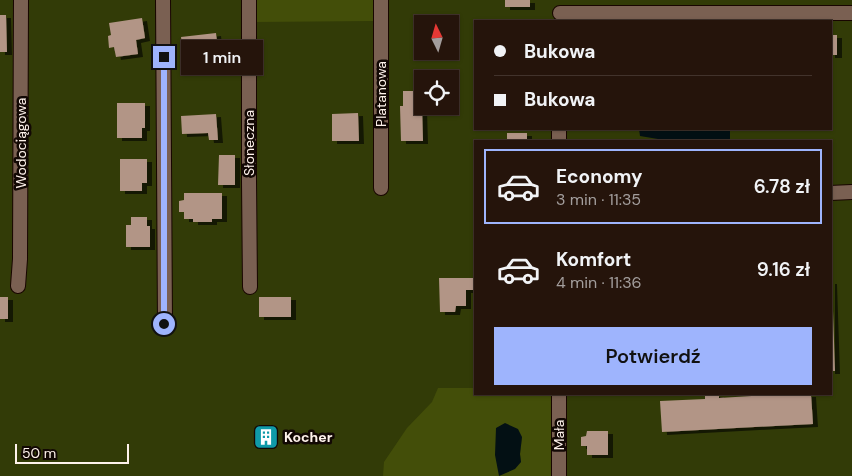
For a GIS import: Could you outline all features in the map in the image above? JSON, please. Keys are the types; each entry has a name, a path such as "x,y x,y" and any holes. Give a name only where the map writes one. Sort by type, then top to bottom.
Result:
{"street":[{"name":"Wodociągowa","path":"18,286 20,258 21,0"},
{"path":"163,0 164,324"},
{"name":"Słoneczna","path":"249,0 248,181 250,286"},
{"name":"Platanowa","path":"381,0 382,188"},
{"path":"560,11 852,13"},
{"path":"832,193 852,192"},
{"name":"Mała","path":"559,395 559,476"}],"green space":[{"path":"0,0 852,0 852,476 0,476"},
{"path":"256,0 373,0 373,21 256,22"},
{"path":"438,388 474,388 474,395 552,395 552,476 383,476 384,462 407,428 432,402","holes":["522,437 521,462 507,472 499,475"]}],"shaded area":[{"path":"639,130 730,130 730,140 660,140 640,136"},
{"path":"505,423 518,429 522,437 521,462 515,469 499,476 495,455 496,428"}],"building":[{"path":"505,0 530,0 530,7 505,7"},
{"path":"0,15 6,15 7,52 0,52"},
{"path":"142,18 145,38 136,40 138,54 116,57 114,47 109,48 108,36 111,35 109,23"},
{"path":"216,33 219,59 209,60 208,55 184,58 181,37"},
{"path":"832,35 837,35 837,55 832,55"},
{"path":"403,91 414,91 414,115 422,115 423,141 401,141 400,106 403,106"},
{"path":"117,103 145,103 145,128 142,128 142,138 117,138"},
{"path":"358,113 359,141 332,141 332,114"},
{"path":"216,114 218,140 209,140 208,133 182,134 181,116"},
{"path":"507,133 527,133 527,140 507,140"},
{"path":"219,155 235,155 235,185 218,185"},
{"path":"120,159 147,159 147,183 142,183 142,191 120,191"},
{"path":"184,193 222,193 222,219 212,219 212,222 193,222 193,219 184,219 184,212 179,212 179,201 184,200"},
{"path":"131,217 147,217 147,226 150,226 150,247 126,247 126,225 131,225"},
{"path":"439,278 474,278 474,290 466,290 466,306 456,306 455,312 440,312"},
{"path":"832,281 835,371 832,371"},
{"path":"0,297 8,297 8,319 0,319"},
{"path":"259,297 291,297 291,317 259,317"},
{"path":"705,395 719,395 719,398 811,395 813,424 662,432 660,401 705,399"},
{"path":"587,431 608,431 608,455 587,455 587,446 581,446 581,437 586,436"}],"place":[{"name":"Kocher","path":"266,437"}],"route":[{"path":"164,57 164,324"}]}
